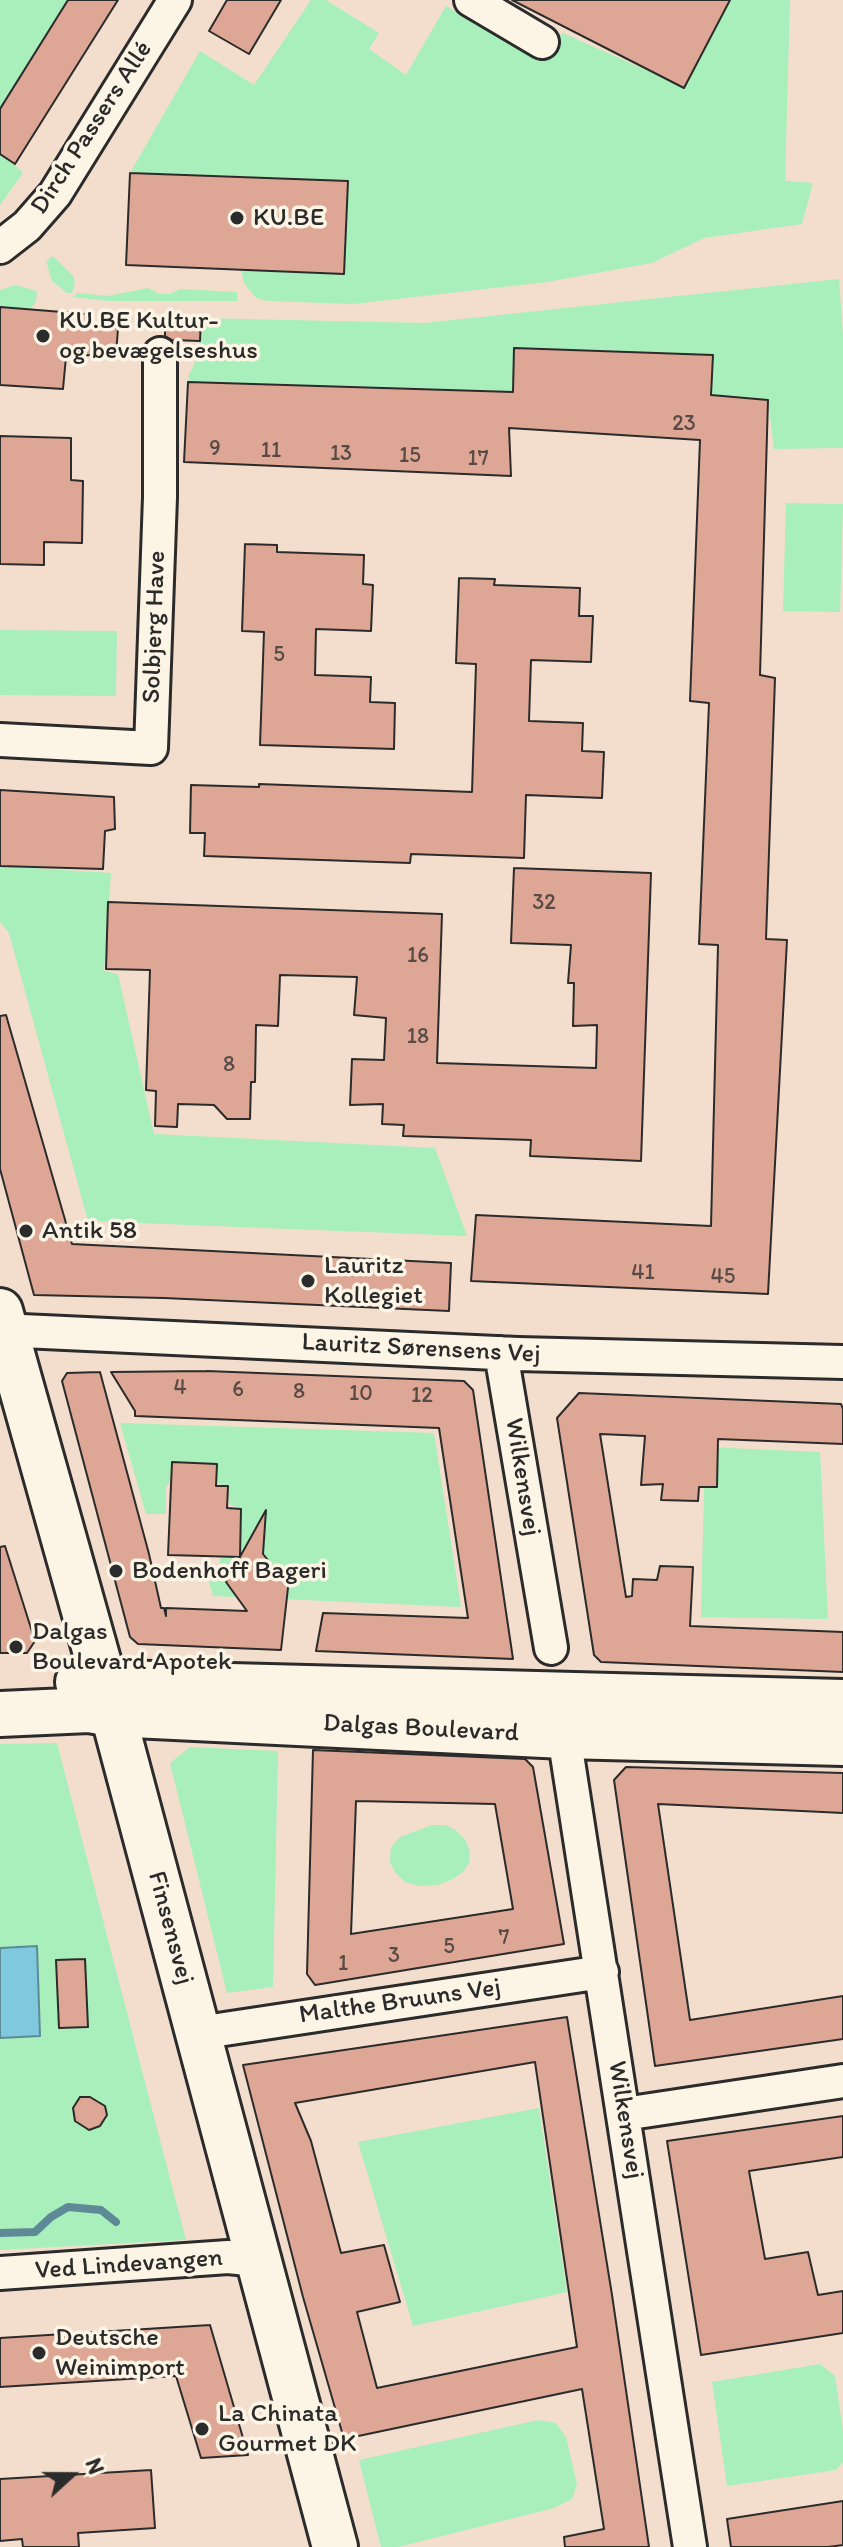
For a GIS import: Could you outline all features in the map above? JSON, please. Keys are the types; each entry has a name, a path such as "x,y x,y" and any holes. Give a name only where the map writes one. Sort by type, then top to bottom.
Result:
{"street":[{"name":"Dirch Passers Allé","path":"0,247 27,226 55,194 175,0"},
{"path":"471,0 542,42"},
{"name":"Solbjerg Have","path":"0,740 151,748 160,497 160,354"},
{"name":"Lauritz Sørensens Vej","path":"4,1340 843,1362"},
{"name":"Finsensvej","path":"4,1340 243,2258 307,2547"},
{"name":"Wilkensvej","path":"501,1353 551,1648"},
{"name":"Finsensvej","path":"0,1406 97,1697"},
{"name":"Dalgas Boulevard","path":"0,1714 185,1684 315,1690 557,1693 843,1702"},
{"name":"Dalgas Boulevard","path":"0,1685 97,1697 564,1736 843,1743"},
{"name":"Wilkensvej","path":"557,1693 690,2547"},
{"name":"Malthe Bruuns Vej","path":"184,2032 602,1972"},
{"path":"624,2114 843,2081"},
{"name":"Finsensvej","path":"243,2258 335,2547"},
{"name":"Ved Lindevangen","path":"0,2273 243,2258"}],"green space":[{"path":"0,0 68,0 0,110"},
{"path":"311,0 326,0 379,33 369,49 406,75 446,6 533,56 563,33 684,87 727,6 726,0 790,0 785,181 813,183 802,224 704,238 652,263 547,282 353,304 256,298 244,283 241,269 347,181 130,173 200,51 254,85"},
{"path":"0,150 23,173 0,205"},
{"path":"53,256 73,276 72,293 67,293 52,281 46,261"},
{"path":"839,279 843,336 843,448 774,449 768,400 722,396 710,399 712,355 515,348 513,392 188,382 198,356 201,318 424,323"},
{"path":"15,285 37,291 36,301 30,310 0,307 0,290"},
{"path":"148,288 160,294 170,294 180,289 237,292 237,301 108,301 72,297 78,293 107,296"},
{"path":"786,503 843,504 840,612 783,611"},
{"path":"0,630 117,631 116,696 0,695"},
{"path":"0,866 111,873 104,971 118,974 154,1134 435,1148 467,1236 88,1221 9,933 0,922"},
{"path":"120,1423 434,1433 461,1607 213,1596 209,1582 219,1571 221,1555 241,1554 241,1509 229,1504 228,1487 218,1483 216,1464 171,1463 170,1482 166,1487 166,1514 146,1514"},
{"path":"705,1447 820,1452 828,1619 701,1617"},
{"path":"57,1743 186,2240 0,2250 0,1744"},
{"path":"190,1747 278,1751 273,1987 227,1993 170,1763"},
{"path":"432,1825 445,1825 456,1830 466,1841 470,1852 469,1863 463,1872 438,1885 420,1886 405,1882 390,1862 391,1847 400,1837"},
{"path":"539,2108 567,2292 413,2326 358,2142"},
{"path":"820,2364 835,2376 843,2430 843,2462 836,2470 727,2486 712,2382"},
{"path":"538,2420 556,2423 566,2437 577,2484 572,2499 554,2508 398,2547 381,2547 359,2460"}],"water":[{"path":"37,1946 40,2036 0,2038 0,1948"}],"building":[{"path":"68,0 118,0 15,164 0,154 0,109"},
{"path":"227,0 281,0 249,54 209,31"},
{"path":"512,0 730,0 684,88"},
{"name":"KU.BE","path":"130,173 348,181 344,274 126,265"},
{"name":"KU.BE Kultur- og bevægelseshus","path":"0,307 87,314 86,326 118,328 116,356 66,357 63,389 0,385"},
{"path":"165,317 201,318 200,341 172,340 165,336"},
{"path":"514,348 713,355 711,395 768,400 760,675 775,678 766,939 787,940 768,1294 471,1281 476,1215 711,1226 718,945 699,944 709,703 690,701 700,440 509,428 511,476 184,462 188,382 513,392"},
{"path":"0,436 71,438 71,480 83,481 82,543 44,542 44,565 0,564"},
{"path":"245,544 277,545 277,552 364,555 363,584 373,585 371,631 316,629 315,675 371,677 370,702 395,703 394,749 260,745 264,632 242,631"},
{"path":"459,578 495,579 494,585 580,588 579,616 593,616 591,662 531,660 529,721 583,723 582,751 604,752 602,798 526,795 524,858 411,854 410,863 204,856 205,833 190,833 191,785 259,787 259,784 472,792 476,664 456,663"},
{"path":"0,790 114,797 115,829 105,831 103,869 0,866"},
{"path":"514,868 651,873 641,1161 530,1156 531,1140 403,1136 404,1125 382,1124 383,1104 350,1105 352,1059 384,1060 386,1018 354,1015 357,977 280,975 278,1026 256,1025 255,1082 251,1082 250,1119 227,1119 214,1105 178,1104 177,1127 155,1126 156,1091 146,1090 150,970 106,969 108,902 442,914 437,1063 596,1068 597,1025 573,1026 574,983 568,983 571,945 511,943"},
{"path":"6,1015 72,1244 451,1263 449,1311 34,1295 0,1169 0,1016"},
{"path":"207,1371 464,1381 473,1390 513,1659 316,1651 323,1613 468,1618 439,1428 135,1416 111,1372"},
{"path":"100,1372 161,1608 164,1608 166,1616 166,1608 247,1611 226,1582 266,1510 263,1554 275,1569 290,1570 281,1650 138,1644 130,1637 62,1381 67,1373"},
{"path":"579,1393 841,1404 843,1444 718,1439 717,1487 699,1487 698,1501 661,1500 663,1484 641,1485 645,1436 600,1434 626,1597 632,1596 633,1579 657,1580 660,1566 693,1567 690,1626 843,1632 843,1672 601,1662 594,1655 557,1418"},
{"path":"172,1462 217,1464 216,1486 228,1486 227,1508 241,1509 240,1557 168,1555"},
{"path":"5,1546 35,1641 27,1653 0,1653 0,1547"},
{"path":"313,1750 525,1759 533,1767 564,1944 315,1985 307,1974","holes":["356,1801 495,1804 513,1909 351,1934"]},
{"path":"626,1767 843,1773 843,1813 658,1804 690,2020 843,1996 843,2039 655,2066 614,1780"},
{"path":"85,1959 88,2027 59,2028 56,1960"},
{"path":"567,2017 649,2547 565,2547 564,2537 604,2529 582,2389 344,2439 303,2297 243,2065","holes":["535,2062 577,2347 377,2388 357,2312 400,2302 384,2245 341,2253 311,2141 295,2103"]},
{"path":"80,2097 90,2097 105,2106 107,2115 100,2126 89,2130 75,2121 73,2108"},
{"path":"843,2116 843,2157 749,2171 765,2259 808,2252 818,2295 843,2291 843,2333 701,2355 667,2141"},
{"path":"210,2325 248,2455 201,2458 176,2376 0,2387 0,2338"},
{"path":"151,2470 155,2528 78,2533 79,2547 23,2547 22,2539 0,2541 0,2479"},
{"path":"843,2501 843,2545 731,2547 727,2519"}],"waterway":[{"path":"0,2233 35,2232 68,2207 101,2210 116,2222"}],"place":[{"name":"KU.BE","path":"237,218"},
{"name":"KU.BE Kultur- og bevægelseshus","path":"43,336"},
{"name":"Antik 58","path":"26,1231"},
{"name":"Lauritz Kollegiet","path":"308,1281"},
{"name":"Bodenhoff Bageri","path":"116,1571"},
{"name":"Dalgas Boulevard Apotek","path":"16,1647"},
{"name":"Deutsche Weinimport","path":"39,2353"},
{"name":"La Chinata Gourmet DK","path":"202,2429"}]}
